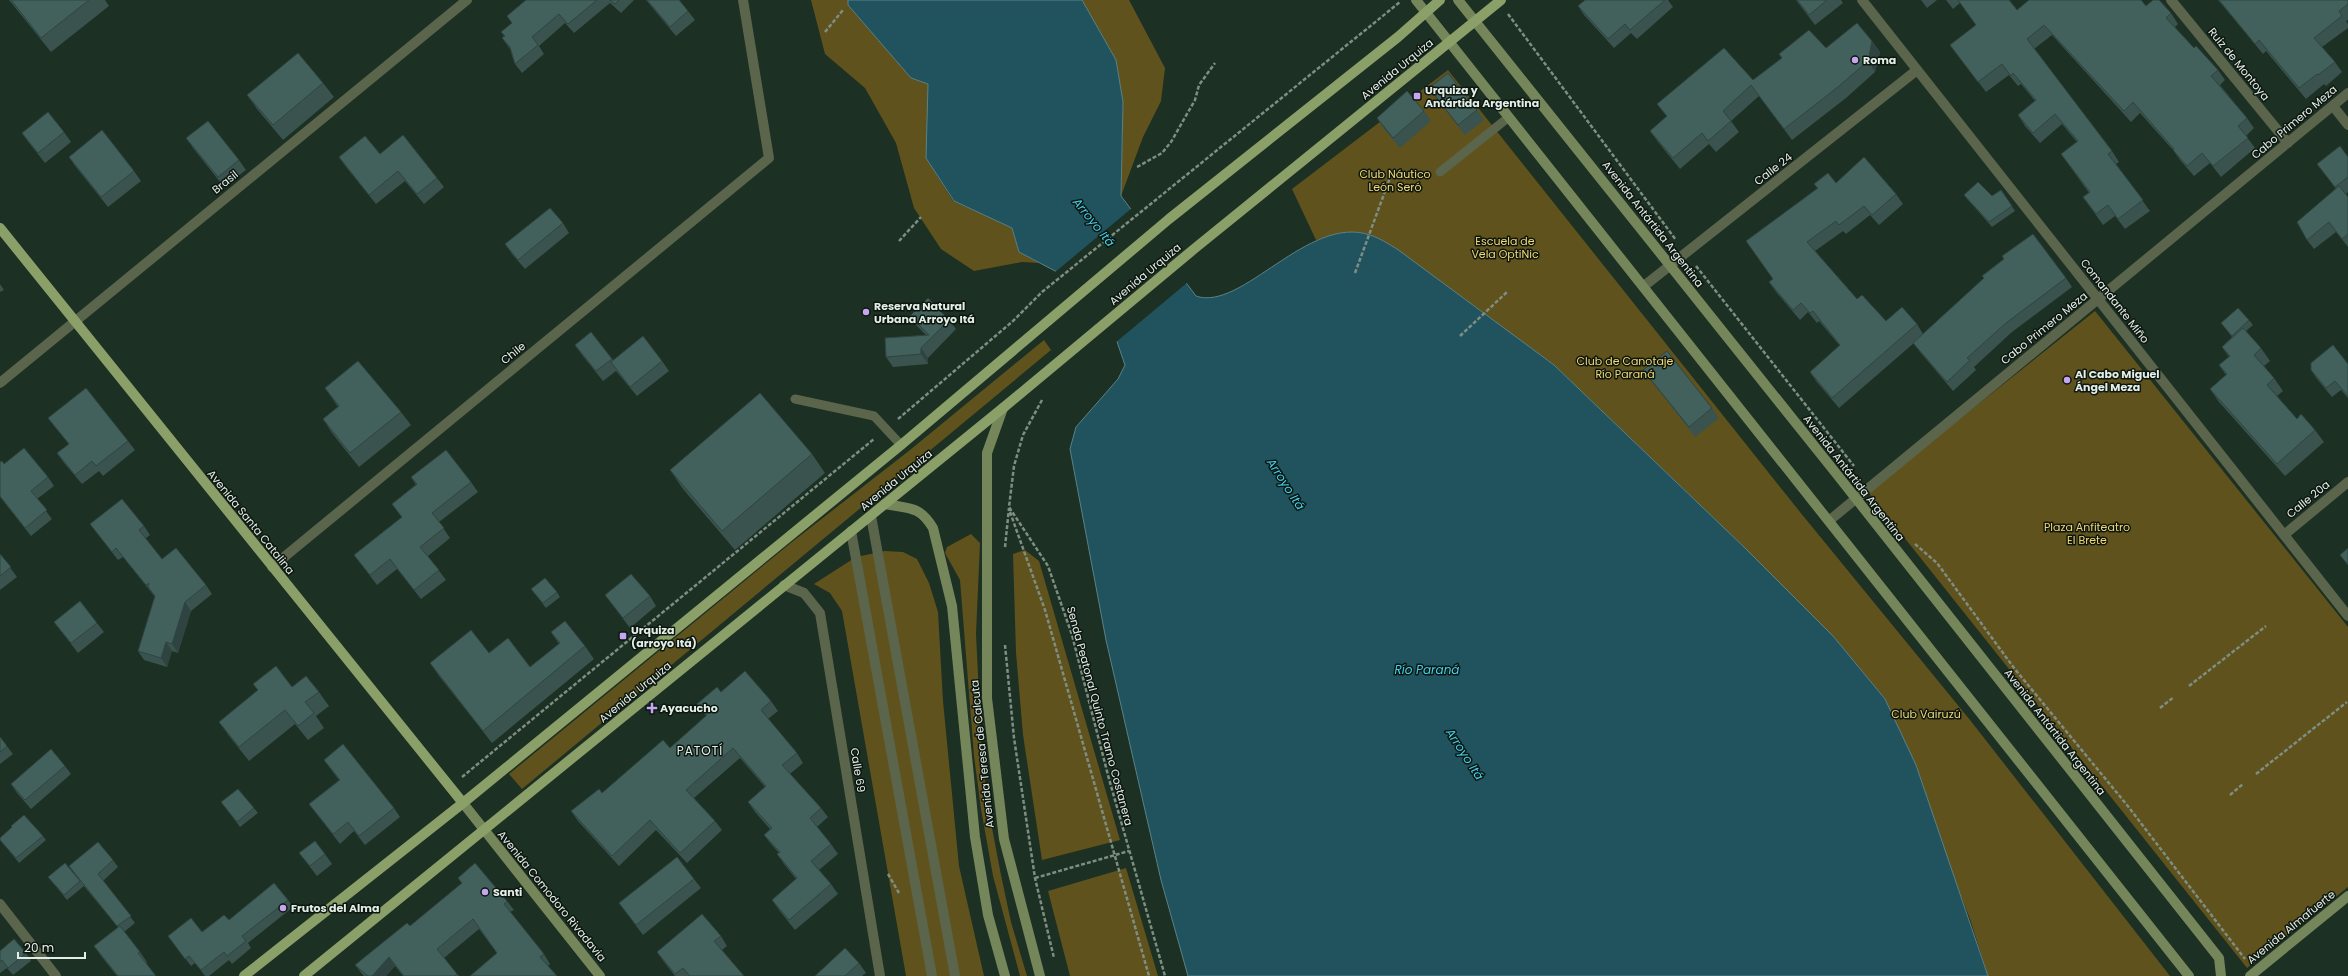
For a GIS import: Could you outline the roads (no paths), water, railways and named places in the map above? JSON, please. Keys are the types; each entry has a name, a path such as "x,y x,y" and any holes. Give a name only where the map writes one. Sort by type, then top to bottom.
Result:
{"main road":[{"path":"1416,0 1448,43 1509,117 1830,520 2189,976"},
{"name":"Avenida Urquiza","path":"244,976 463,803 901,445 1169,219 1427,14 1440,0"},
{"name":"Avenida Antártida Argentina","path":"1458,0 1486,32 2219,958 2221,976"},
{"name":"Avenida Urquiza","path":"304,976 851,532 1194,249 1501,0"},
{"name":"Avenida Santa Catalina","path":"0,228 484,830"},
{"name":"Avenida Teresa de Calcuta","path":"1003,408 987,452 987,698 1004,839 1040,976"},
{"name":"Avenida Teresa de Calcuta","path":"885,504 916,509 927,518 933,528 952,606 975,837 988,915 1005,976"},
{"name":"Avenida Comodoro Rivadavia","path":"484,830 600,976"},
{"name":"Avenida Almafuerte","path":"2250,976 2348,896"}],"street":[{"name":"Brasil","path":"0,383 466,0"},
{"name":"Chile","path":"272,567 769,158 743,0"},
{"name":"Comandante Miño","path":"1862,0 2348,616"},
{"name":"Ruiz de Montoya","path":"2171,0 2288,143"},
{"name":"Calle 24","path":"1644,286 1917,70"},
{"name":"Cabo Primero Meza","path":"1830,520 2348,93"},
{"path":"2333,106 2348,125"},
{"name":"Calle 20a","path":"2284,535 2348,482"},
{"path":"870,516 955,976"},
{"path":"851,532 932,976"},
{"name":"Calle 69","path":"784,585 804,593 820,613 880,976"},
{"path":"0,904 56,976"}],"lane":[{"path":"1440,172 1509,117"},
{"path":"795,399 874,416 901,445"}],"water":[{"name":"Río Paraná","path":"848,0 1082,0 1116,60 1123,102 1121,196 1196,296 1214,297 1234,290 1300,249 1323,238 1347,232 1370,235 1381,239 1397,249 1554,365 1746,549 1833,636 1885,699 1916,765 1988,976 1188,976 1161,880 1106,640 1070,449 1076,427 1118,379 1125,365 1115,336 1057,272 1019,252 1012,228 954,201 926,158 928,84 911,78 848,5"}],"place":[{"name":"Roma","path":"1855,60"},
{"name":"Urquiza y Antártida Argentina","path":"1417,96"},
{"name":"Reserva Natural Urbana Arroyo Itá","path":"866,312"},
{"name":"Al Cabo Miguel Ángel Meza","path":"2067,380"},
{"name":"Urquiza (arroyo Itá)","path":"623,636"},
{"name":"Ayacucho","path":"652,708"},
{"name":"Santi","path":"485,892"},
{"name":"Frutos del Alma","path":"283,908"}],"district":[{"name":"PATOTÍ","path":"700,750"}],"park label":[{"name":"Club Náutico León Seró","path":"1395,180"},
{"name":"Escuela de Vela OptiNic","path":"1505,247"},
{"name":"Club de Canotaje Río Paraná","path":"1625,367"},
{"name":"Plaza Anfiteatro El Brete","path":"2087,533"},
{"name":"Club Vairuzú","path":"1926,714"}],"water label":[{"name":"Arroyo Itá","path":"1094,222"},
{"name":"Arroyo Itá","path":"1286,484"},
{"name":"Arroyo Itá","path":"1465,754"}]}
